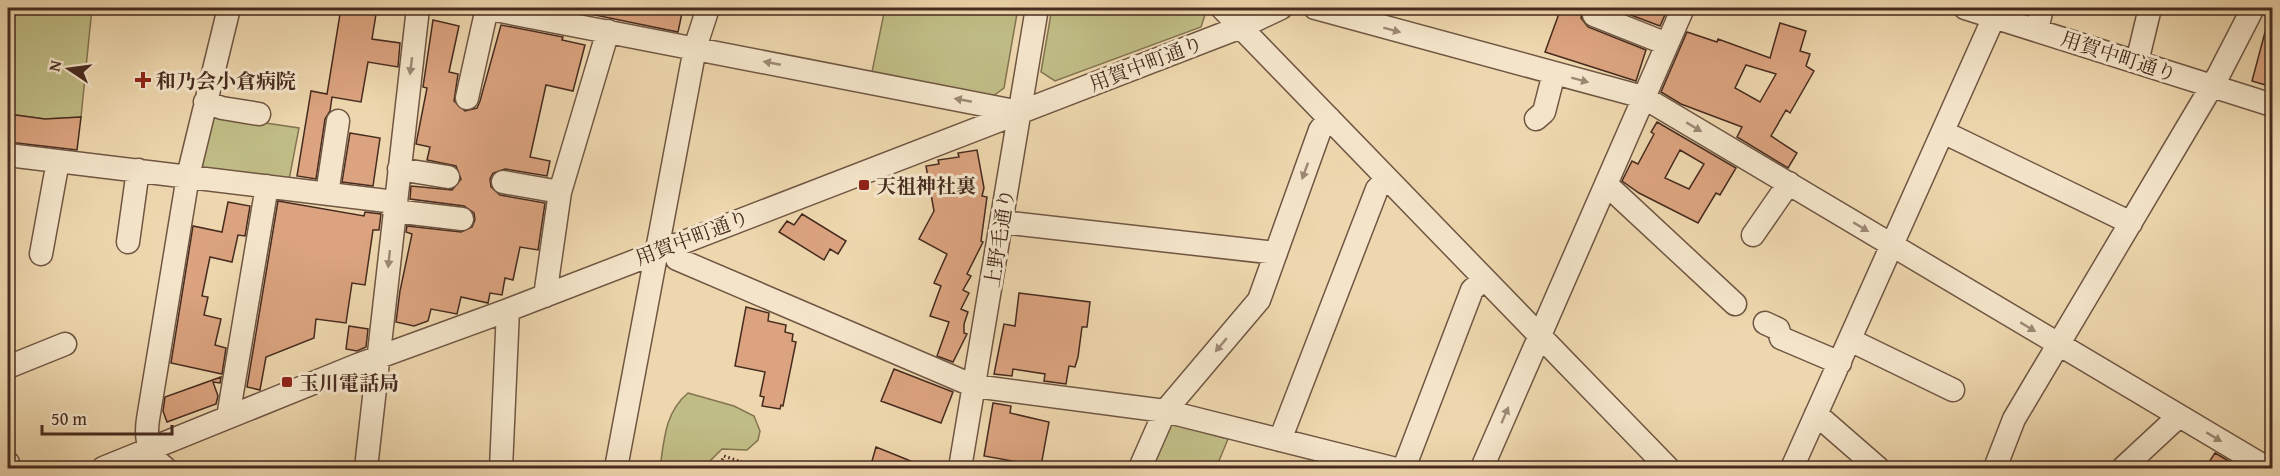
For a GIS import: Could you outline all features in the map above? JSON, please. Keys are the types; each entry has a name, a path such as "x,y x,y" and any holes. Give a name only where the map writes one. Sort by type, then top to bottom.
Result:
{"street":[{"path":"165,468 156,462 149,449 146,434 148,419 188,176 229,8"},
{"path":"366,468 418,8"},
{"path":"467,98 486,8 1020,112"},
{"path":"616,468 664,248 696,48 708,8"},
{"name":"上野毛通り","path":"960,468 1037,8"},
{"path":"1222,8 1668,468"},
{"name":"用賀中町通り","path":"103,468 380,357 545,296 664,248 1241,27 1281,8"},
{"path":"1315,8 1643,98 2267,468"},
{"path":"1482,468 1683,8"},
{"name":"用賀中町通り","path":"1965,8 2272,105"},
{"path":"2037,30 2042,8"},
{"path":"2137,62 2150,8"},
{"path":"1995,468 2014,419 2212,86 2253,8"},
{"path":"1594,15 1667,44"},
{"path":"1792,468 1994,17"},
{"path":"545,296 560,192 608,31"},
{"path":"1536,119 1544,112 1554,73"},
{"path":"205,102 222,108 259,114"},
{"path":"1140,468 1166,411 1259,300 1320,130 1329,118"},
{"path":"327,194 338,122"},
{"path":"1942,132 2131,223"},
{"path":"8,154 327,194 462,219"},
{"path":"42,254 58,160"},
{"path":"399,169 448,177"},
{"path":"128,242 138,170"},
{"path":"1280,440 1377,189 1387,179"},
{"path":"503,182 560,192"},
{"path":"1753,235 1789,183"},
{"path":"1607,185 1735,304"},
{"path":"228,417 267,186"},
{"path":"1002,222 1276,253"},
{"path":"664,248 677,259 975,386 1166,411 1392,468"},
{"path":"1404,468 1473,290 1484,279"},
{"path":"501,468 508,310"},
{"path":"1766,323 1778,329 1781,338 1840,363"},
{"path":"1850,340 1953,390"},
{"path":"8,367 65,344"},
{"path":"1816,414 1878,468"},
{"path":"2123,468 2179,416"},
{"path":"8,464 9,468"}],"path":[{"path":"717,468 724,456 759,468"}],"shaded area":[{"path":"8,8 92,8 81,117 45,119 8,114"},
{"path":"885,8 1018,8 1004,88 993,96 872,72"},
{"path":"1052,8 1207,9 1201,27 1055,81 1041,72"},
{"path":"211,115 299,128 289,180 200,169"},
{"path":"688,393 734,406 754,416 760,431 758,440 747,450 722,449 703,468 660,468 670,418 674,409"},
{"path":"1172,424 1228,439 1216,468 1148,468 1164,428"}],"building":[{"path":"341,8 377,8 372,39 400,43 398,67 368,62 361,102 332,97 330,111 325,119 316,179 297,176 311,91 327,94"},
{"path":"586,8 683,8 678,32 585,13"},
{"path":"1561,8 1583,8 1581,18 1588,27 1646,50 1636,81 1545,52"},
{"path":"1612,8 1668,8 1660,26"},
{"path":"433,20 459,26 449,72 458,74 454,101 465,111 477,108 480,101 501,25 563,37 562,40 585,45 573,91 546,85 530,157 550,161 547,176 505,169 493,173 490,179 491,187 500,195 545,203 538,250 520,247 513,280 505,278 502,295 490,293 488,303 461,297 457,314 431,309 428,321 414,326 396,322 412,234 406,232 407,226 461,232 472,227 475,220 474,213 464,206 410,199 411,186 452,190 461,179 456,166 427,160 430,147 416,144 427,88 423,87"},
{"path":"2268,21 2272,22 2272,87 2252,81"},
{"path":"1780,23 1806,31 1800,51 1810,54 1806,66 1814,71 1790,113 1786,110 1771,136 1797,153 1788,168 1737,137 1742,127 1681,104 1661,92 1687,32 1717,42 1718,39 1770,58","holes":["1746,65 1776,74 1760,102 1735,88"]},
{"path":"8,114 45,119 81,117 77,150 8,142"},
{"path":"1657,122 1736,168 1720,195 1716,193 1698,223 1639,193 1622,181 1632,161 1638,164 1654,134 1651,132","holes":["1680,150 1704,164 1689,189 1665,178"]},
{"path":"350,133 380,138 373,186 342,182"},
{"path":"977,150 984,188 982,196 987,197 981,241 983,242 967,274 971,276 963,290 969,293 961,309 968,312 964,324 964,333 967,334 953,362 937,356 949,322 930,316 941,286 934,283 947,254 919,239 934,211 926,166 939,164 938,160 959,157 958,153"},
{"path":"278,201 364,216 365,212 381,214 379,230 373,230 365,285 352,283 346,323 316,319 314,338 266,357 260,390 247,387"},
{"path":"228,202 250,206 245,236 238,235 232,262 210,257 202,296 208,297 204,315 221,319 215,345 226,348 222,374 171,363 193,226 222,232"},
{"path":"802,214 846,241 838,254 830,249 824,260 779,232 787,221 794,225"},
{"path":"1019,293 1090,302 1087,327 1082,327 1078,357 1075,367 1069,366 1066,384 1044,381 1045,374 1013,369 1012,376 994,374 1004,324 1015,326"},
{"path":"746,307 769,313 768,321 786,325 785,332 793,334 792,341 796,342 783,406 781,405 780,409 762,406 764,397 760,396 765,372 735,366"},
{"path":"349,326 368,329 366,347 357,351 346,349"},
{"path":"894,369 953,392 941,423 881,401"},
{"path":"221,377 220,383 213,382 218,396 216,404 167,422 163,411 165,397"},
{"path":"993,403 1011,406 1010,413 1049,422 1041,466 984,456"},
{"path":"876,447 928,468 870,468"},
{"path":"2215,453 2241,468 2205,468"}],"place":[{"name":"和乃会小倉病院","path":"143,80"},
{"name":"天祖神社裏","path":"864,185"},
{"name":"玉川電話局","path":"287,382"}]}
